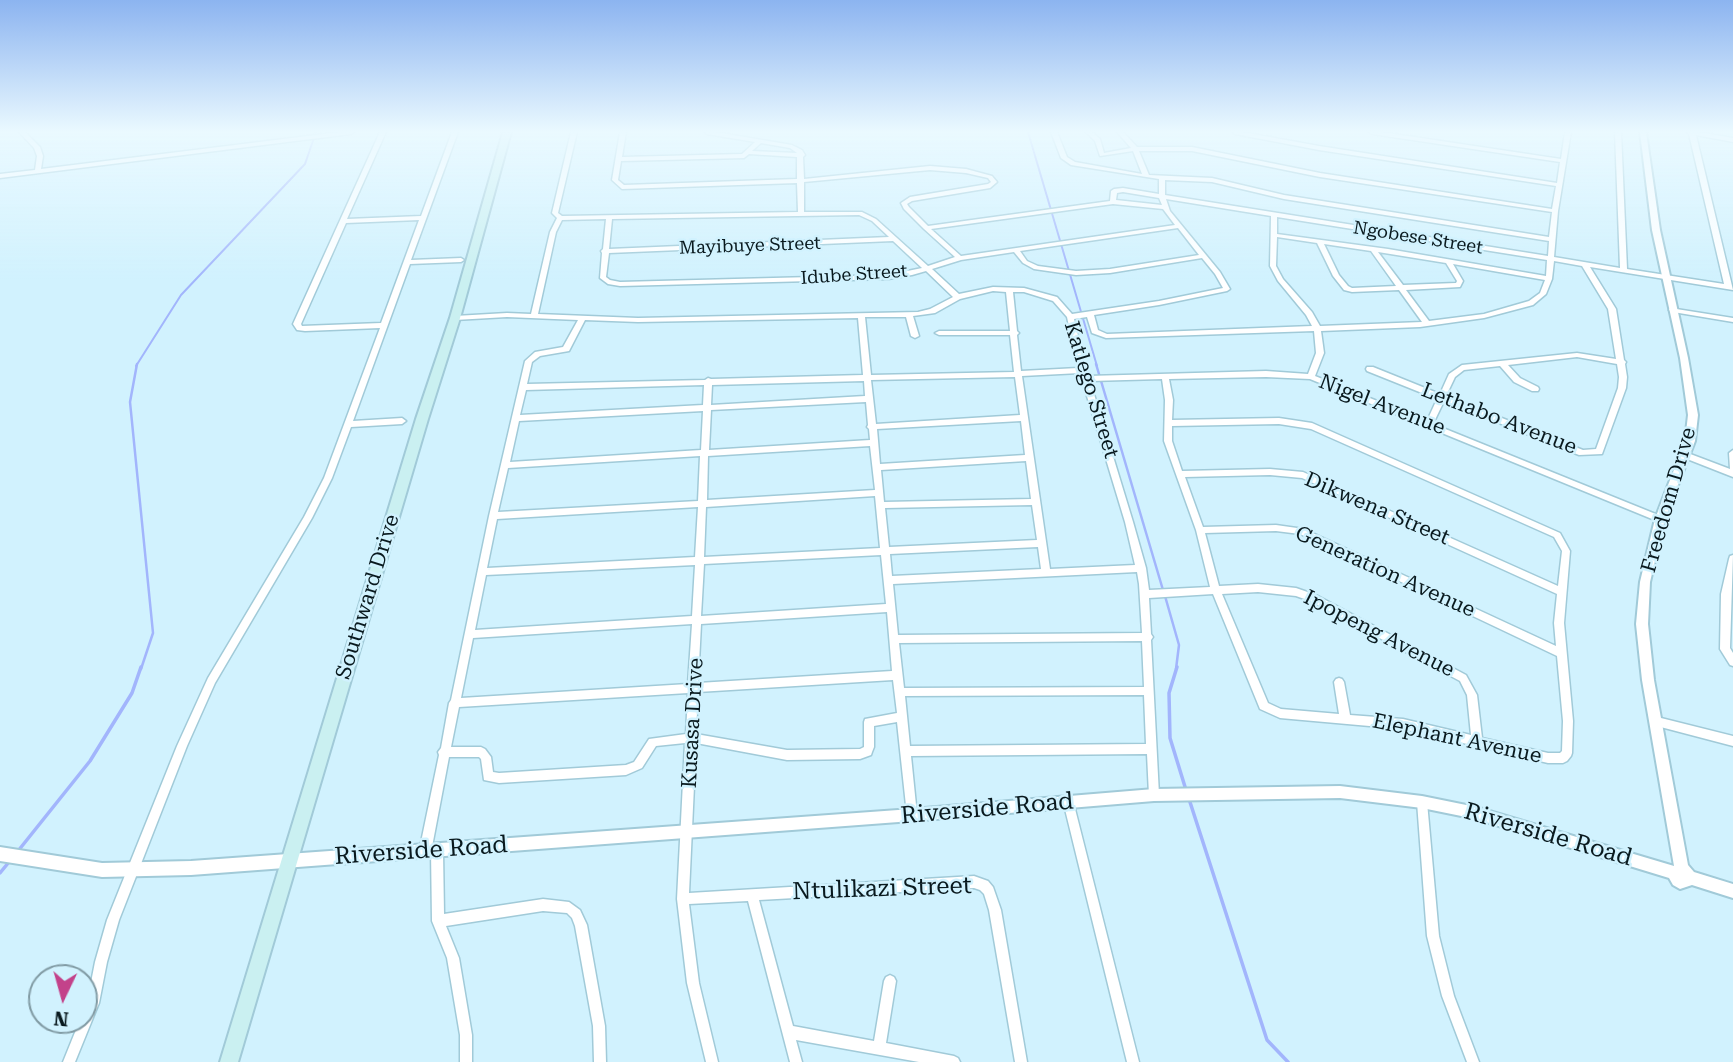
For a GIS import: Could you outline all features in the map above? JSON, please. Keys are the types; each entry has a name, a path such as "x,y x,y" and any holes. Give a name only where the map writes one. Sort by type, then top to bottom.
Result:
{"main road":[{"name":"Southward Drive","path":"229,1062 422,419 455,318 493,182"}],"street":[{"path":"360,182 299,315 297,326 305,329 384,325"},
{"path":"69,1062 93,1003 106,941 211,681 308,518 328,478 437,182"},
{"path":"562,182 555,213 560,218 860,213 874,220 958,297"},
{"path":"617,182 622,187 783,182"},
{"path":"800,182 801,213"},
{"path":"960,258 906,208 906,201 990,186 993,182"},
{"path":"1070,317 1226,291 1227,287 1165,207 1162,182"},
{"path":"1219,182 1298,199 1553,240"},
{"path":"1363,182 1556,211"},
{"path":"1538,182 1560,185"},
{"path":"1090,314 1096,334 1105,336 1427,324 1492,314 1531,303 1543,294 1553,260 1561,182"},
{"path":"1620,182 1624,271"},
{"name":"Freedom Drive","path":"1649,182 1691,399 1692,429 1685,455 1660,519 1645,582 1642,614 1648,680 1682,873"},
{"path":"1703,182 1730,287"},
{"name":"Ngobese Street","path":"1113,202 1114,191 1118,189 1730,287"},
{"path":"926,229 1113,202 1165,207"},
{"path":"1274,215 1272,257 1276,273 1310,314 1317,328 1320,353 1311,377"},
{"path":"342,221 423,218"},
{"path":"534,316 552,232 560,218"},
{"path":"604,251 609,218"},
{"name":"Idube Street","path":"604,251 603,278 608,282 888,277 960,258 1179,226"},
{"path":"1374,230 1374,249 1427,324"},
{"path":"1273,235 1549,279"},
{"name":"Mayibuye Street","path":"604,251 895,239"},
{"path":"1320,242 1329,266 1346,288 1352,290 1460,284 1449,263"},
{"path":"1014,249 1025,262 1035,268 1076,272 1110,271 1204,256"},
{"path":"407,262 461,260"},
{"name":"Lethabo Avenue","path":"1370,369 1582,453 1596,453 1602,449 1622,388 1622,362 1612,309 1586,265"},
{"path":"1009,289 1046,572"},
{"name":"Katlego Street","path":"455,318 534,316 582,320 909,314 932,311 958,297 983,290 1009,289 1055,299 1070,317 1140,568 1148,637 1154,795"},
{"path":"1673,310 1733,320"},
{"path":"909,314 915,336"},
{"path":"861,315 912,815"},
{"path":"466,1062 466,1035 453,958 438,921 431,851 443,752 493,516 531,358 538,354 566,349 582,320"},
{"path":"939,333 1015,333"},
{"path":"1429,424 1452,376 1462,368 1577,355 1622,362"},
{"path":"1502,363 1517,380 1535,390"},
{"name":"Nigel Avenue","path":"524,387 1018,374 1165,377 1284,374 1311,377 1660,519"},
{"path":"1165,377 1169,400 1168,423"},
{"name":"Kusasa Drive","path":"708,382 683,899 693,983 712,1062"},
{"path":"516,418 868,399"},
{"path":"871,427 1024,418"},
{"path":"348,424 402,421"},
{"name":"Elephant Avenue","path":"1279,421 1312,426 1557,535 1566,551 1559,623 1569,746 1563,758 1548,758 1403,724 1280,713 1264,706 1216,591 1200,530 1168,441 1168,423 1279,421"},
{"path":"505,465 873,443"},
{"path":"1733,453 1733,468"},
{"path":"1685,455 1733,474"},
{"path":"876,467 1030,458"},
{"name":"Dikwena Street","path":"1180,474 1270,472 1303,475 1563,592"},
{"path":"493,516 878,493"},
{"path":"880,505 1037,502"},
{"name":"Generation Avenue","path":"1200,530 1276,528 1301,531 1561,653"},
{"path":"481,572 1042,543"},
{"path":"1733,559 1725,649 1733,662"},
{"path":"889,580 1140,568"},
{"name":"Ipopeng Avenue","path":"1145,594 1258,588 1297,592 1329,605 1456,672 1470,688 1477,740"},
{"path":"468,634 891,608"},
{"path":"894,639 1148,637"},
{"path":"454,703 898,675"},
{"path":"1339,682 1345,717"},
{"path":"900,692 1150,691"},
{"path":"443,752 481,752 486,757 488,776 499,778 626,770 638,765 653,742 692,738 787,755 860,754 867,752 869,747 869,722 902,717"},
{"path":"1657,722 1733,740"},
{"path":"906,751 1152,749"},
{"name":"Riverside Road","path":"0,855 86,869 133,870 431,851 1154,795 1340,792 1422,802 1515,823 1733,891"},
{"path":"1068,801 1133,1062"},
{"path":"1422,802 1433,936 1448,996 1473,1062"},
{"name":"Ntulikazi Street","path":"683,899 974,882 984,885 989,891 995,910 1021,1062"},
{"path":"752,894 796,1062"},
{"path":"438,921 543,905 569,908 576,914 581,925 598,1026 600,1062"},
{"path":"879,1048 890,981"},
{"path":"789,1032 954,1062"}],"waterway":[{"path":"137,365 181,295 288,182"},
{"path":"1043,182 1097,366"},
{"path":"1096,364 1163,590"},
{"path":"137,365 130,402 153,633 141,669"},
{"path":"1165,596 1179,645 1176,669"},
{"path":"18,851 90,761 132,693 141,667"},
{"path":"1177,667 1169,693 1170,738 1186,790"},
{"path":"1189,799 1267,1040 1288,1062"},
{"path":"0,873 9,862"}]}
